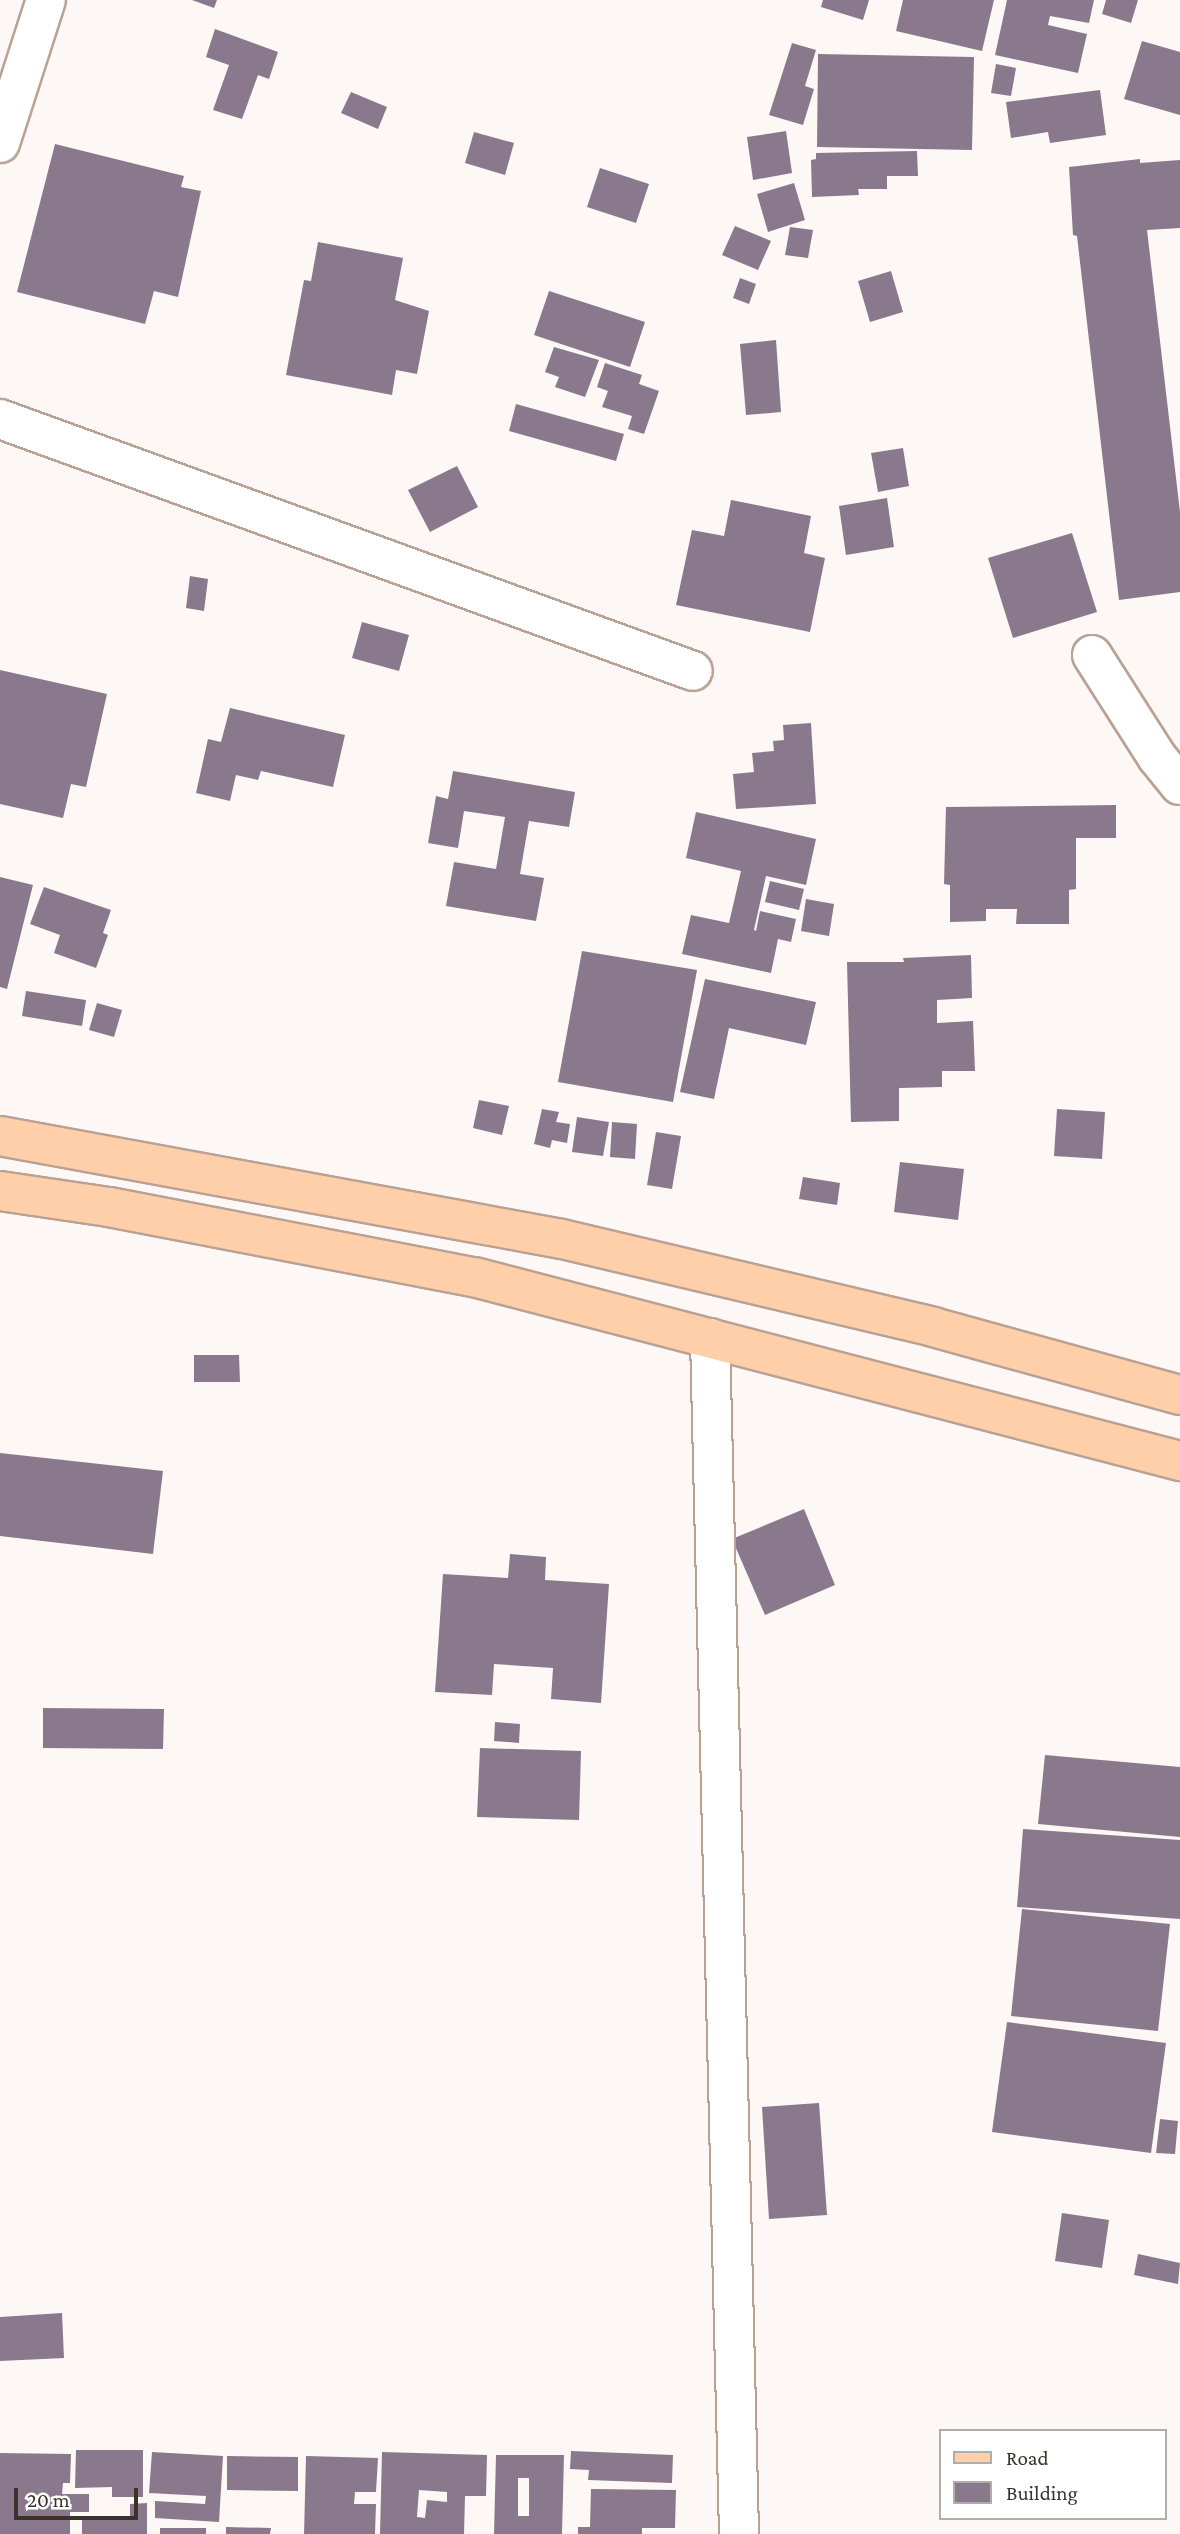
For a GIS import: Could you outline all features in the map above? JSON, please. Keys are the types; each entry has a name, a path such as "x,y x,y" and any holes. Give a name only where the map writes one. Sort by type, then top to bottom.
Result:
{"main road":[{"path":"0,1136 562,1239 933,1327 1180,1395"},
{"path":"0,1191 123,1209 474,1278 1180,1461"}],"street":[{"path":"0,142 46,0"},
{"path":"0,419 693,671"},
{"path":"1092,655 1157,757 1180,785"},
{"path":"710,1338 739,2534"}],"building":[{"path":"192,0 217,0 214,8"},
{"path":"823,0 869,0 863,20 821,7"},
{"path":"903,0 994,0 982,51 896,31"},
{"path":"1007,0 1094,0 1089,23 1050,16 1048,25 1087,34 1078,73 995,55"},
{"path":"1106,0 1138,0 1131,23 1102,14"},
{"path":"215,29 278,52 269,79 258,75 242,119 213,110 229,65 206,57"},
{"path":"1142,41 1180,52 1180,115 1124,99"},
{"path":"792,43 816,50 805,86 814,89 803,125 769,115"},
{"path":"818,54 974,57 972,150 817,147"},
{"path":"996,64 1016,68 1011,96 991,93"},
{"path":"1100,90 1106,135 1050,143 1048,132 1011,138 1006,102"},
{"path":"351,92 387,107 378,129 341,113"},
{"path":"786,131 792,173 753,180 747,137"},
{"path":"474,132 514,143 505,175 465,163"},
{"path":"55,144 184,176 181,187 201,191 178,297 154,291 145,324 17,292"},
{"path":"917,151 918,176 887,176 887,189 858,189 859,195 812,197 811,160 816,159 816,153"},
{"path":"1140,159 1140,163 1180,160 1180,228 1147,230 1180,512 1180,592 1119,600 1077,236 1073,235 1069,167"},
{"path":"600,168 649,184 636,223 587,207"},
{"path":"794,183 805,220 768,232 757,194"},
{"path":"735,226 771,241 758,270 722,255"},
{"path":"790,227 813,230 808,258 785,255"},
{"path":"318,242 403,258 395,300 429,311 417,374 396,370 392,395 286,375 304,280 311,281"},
{"path":"891,271 903,312 870,322 858,281"},
{"path":"740,278 756,284 749,304 733,298"},
{"path":"549,291 645,322 630,367 534,335"},
{"path":"776,340 781,412 746,415 740,344"},
{"path":"554,347 599,360 585,397 555,387 559,377 545,372"},
{"path":"605,363 642,375 639,384 659,391 644,434 628,429 632,416 602,407 608,391 597,387"},
{"path":"516,404 624,434 616,461 509,431"},
{"path":"903,448 909,486 878,492 871,453"},
{"path":"457,466 478,507 430,532 408,490"},
{"path":"887,498 894,547 846,555 839,506"},
{"path":"731,500 811,516 804,553 825,558 810,632 676,605 692,530 724,536"},
{"path":"1072,533 1097,612 1013,638 988,558"},
{"path":"190,576 208,579 204,611 186,608"},
{"path":"362,622 409,635 399,671 352,658"},
{"path":"0,670 107,694 86,787 71,784 63,818 0,804"},
{"path":"230,708 345,735 333,787 261,771 258,780 236,775 230,801 196,793 208,739 221,742"},
{"path":"811,723 816,804 736,809 733,774 754,772 752,753 774,751 773,741 784,740 783,725"},
{"path":"453,771 575,792 569,827 529,821 520,874 544,878 536,921 446,906 454,862 496,869 505,817 464,811 458,848 428,843 436,796 448,799"},
{"path":"1116,805 1116,838 1076,838 1076,889 1069,890 1069,924 1016,924 1017,909 986,909 986,921 950,922 950,885 944,884 946,807"},
{"path":"696,812 816,839 806,885 766,876 754,930 756,931 760,911 796,919 791,942 778,939 771,973 682,954 691,915 729,923 741,871 686,858"},
{"path":"0,877 33,885 7,989 0,987"},
{"path":"770,881 804,889 799,910 765,902"},
{"path":"44,887 111,910 103,933 108,935 96,968 54,953 60,935 30,924"},
{"path":"806,899 834,904 829,936 801,931"},
{"path":"582,951 697,970 673,1102 558,1082"},
{"path":"971,955 972,998 937,1000 937,1023 973,1021 975,1071 942,1071 942,1087 899,1088 899,1121 851,1122 847,962 904,962 903,958"},
{"path":"705,979 816,1002 806,1045 729,1028 714,1099 680,1092"},
{"path":"26,991 86,1000 82,1026 22,1016"},
{"path":"97,1003 122,1010 114,1037 89,1030"},
{"path":"479,1100 509,1106 502,1135 473,1128"},
{"path":"542,1109 559,1112 556,1122 570,1124 567,1143 552,1140 550,1148 534,1144"},
{"path":"1057,1109 1105,1112 1102,1159 1054,1156"},
{"path":"577,1117 609,1122 603,1156 572,1152"},
{"path":"612,1122 637,1124 635,1159 610,1157"},
{"path":"656,1132 681,1136 672,1189 647,1185"},
{"path":"900,1162 964,1169 958,1220 894,1212"},
{"path":"803,1177 840,1183 837,1205 799,1199"},
{"path":"194,1355 239,1355 240,1382 194,1382"},
{"path":"0,1453 163,1471 153,1554 0,1536"},
{"path":"804,1509 835,1585 765,1615 732,1539"},
{"path":"510,1554 546,1557 545,1580 609,1584 601,1703 551,1699 553,1668 494,1664 492,1695 435,1692 443,1574 508,1578"},
{"path":"43,1708 164,1709 163,1749 43,1748"},
{"path":"495,1722 520,1724 519,1743 494,1741"},
{"path":"480,1748 581,1751 579,1820 477,1817"},
{"path":"1045,1755 1180,1767 1180,1837 1038,1824"},
{"path":"1023,1829 1180,1840 1180,1919 1017,1907"},
{"path":"1022,1909 1170,1924 1158,2031 1011,2016"},
{"path":"1007,2022 1166,2043 1151,2153 992,2132"},
{"path":"819,2103 827,2215 769,2219 762,2107"},
{"path":"1160,2119 1178,2121 1175,2154 1156,2153"},
{"path":"1062,2213 1109,2220 1102,2268 1055,2261"},
{"path":"1138,2254 1180,2263 1178,2284 1134,2275"},
{"path":"62,2313 64,2358 0,2361 0,2317"},
{"path":"76,2450 143,2450 143,2497 112,2497 112,2487 75,2488"},
{"path":"571,2451 673,2455 672,2483 588,2480 589,2470 570,2469"},
{"path":"152,2452 223,2456 219,2522 155,2518 155,2501 205,2504 206,2496 149,2493"},
{"path":"382,2452 487,2455 486,2496 465,2496 464,2534 380,2534","holes":["419,2490 447,2492 447,2502 427,2500 425,2518 417,2517"]},
{"path":"0,2453 71,2454 70,2483 63,2483 62,2494 89,2494 89,2512 70,2512 70,2534 0,2534"},
{"path":"496,2455 564,2455 562,2534 494,2534","holes":["518,2478 529,2478 529,2516 518,2516"]},
{"path":"227,2456 298,2457 298,2491 227,2490"},
{"path":"306,2456 378,2458 376,2492 355,2492 354,2504 376,2504 375,2534 304,2534"},
{"path":"591,2489 676,2490 675,2528 642,2528 642,2534 578,2534 578,2527 590,2527"},
{"path":"147,2503 147,2534 82,2534 82,2516 130,2516 130,2504"},
{"path":"226,2527 271,2528 270,2534 226,2534"},
{"path":"160,2528 206,2528 206,2534 160,2534"}]}
